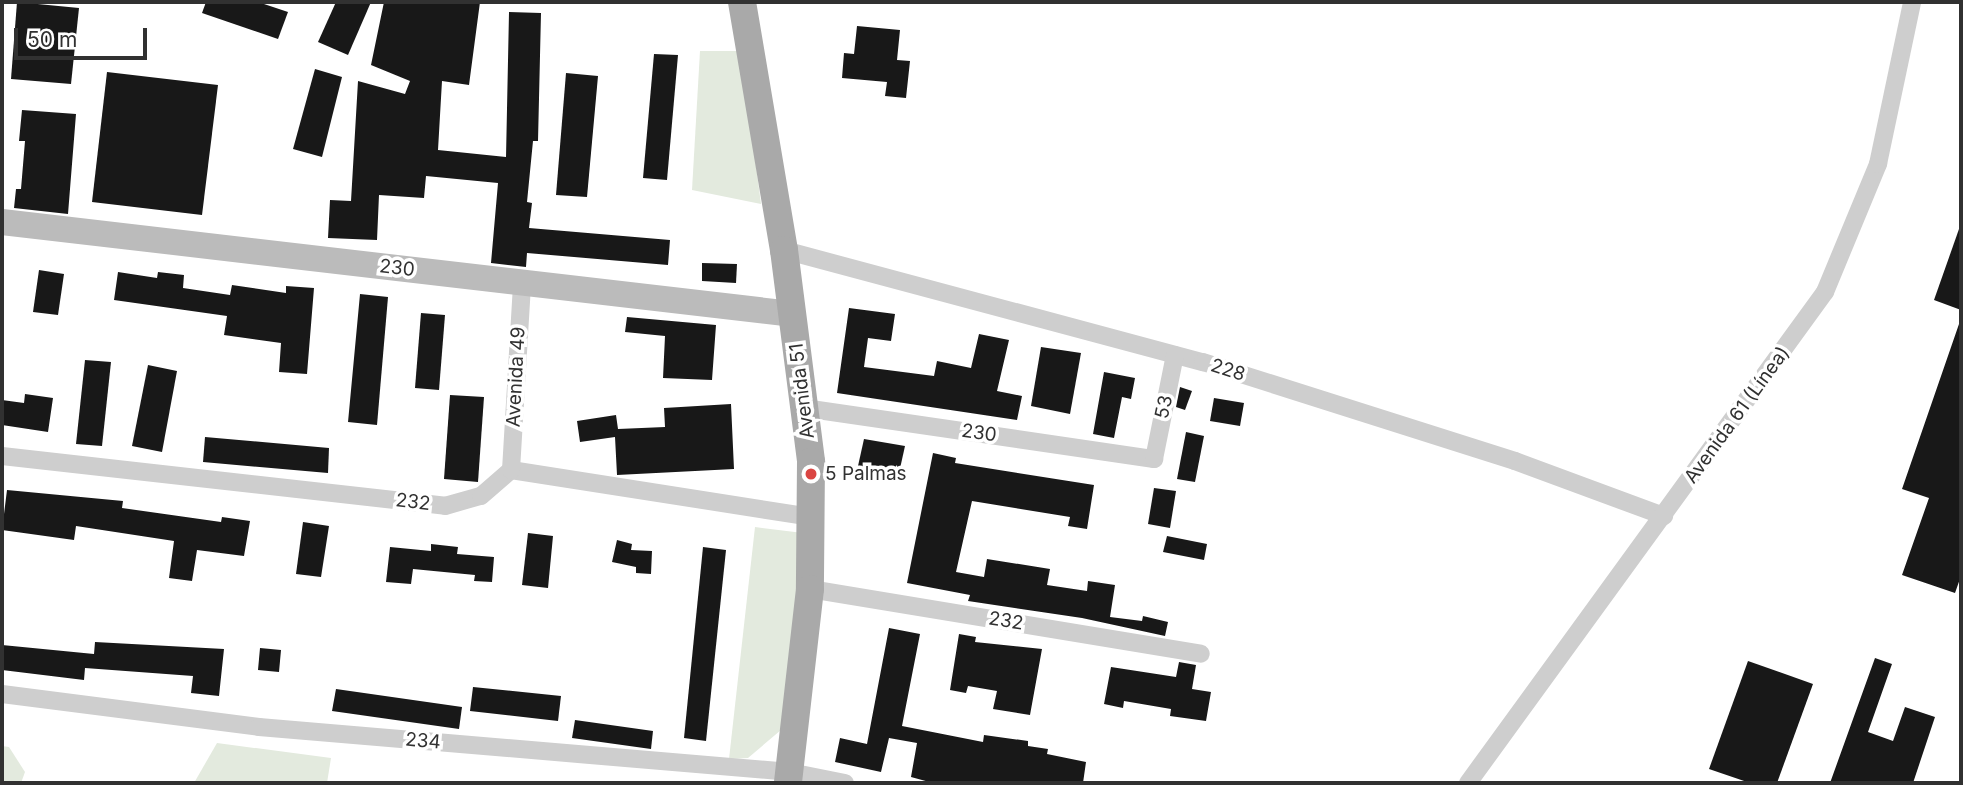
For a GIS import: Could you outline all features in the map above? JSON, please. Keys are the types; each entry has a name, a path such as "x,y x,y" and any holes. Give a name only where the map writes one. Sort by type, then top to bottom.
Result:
{"main road":[{"name":"Avenida 51","path":"742,2 784,250 804,408 812,517 810,589 789,778"}],"street":[{"name":"Avenida 61 (Línea)","path":"1468,783 1825,292 1878,164 1912,2"},
{"name":"230","path":"2,222 792,314"},
{"name":"228","path":"784,250 1175,355 1515,461 1664,516"},
{"name":"Avenida 49","path":"511,470 522,283"},
{"name":"53","path":"1154,459 1175,355"},
{"name":"230","path":"804,408 1154,459"},
{"name":"232","path":"2,456 445,506 481,496 511,470"},
{"path":"511,470 812,517"},
{"name":"232","path":"810,589 1201,654"},
{"name":"234","path":"2,694 258,727 845,783"}],"shaded area":[{"path":"700,51 741,51 761,204 692,190"},
{"path":"755,527 803,533 781,730 748,758 729,759"},
{"path":"217,743 331,758 327,783 194,783"},
{"path":"2,746 9,747 25,772 21,783 2,783"}],"building":[{"path":"17,2 79,8 71,84 11,79"},
{"path":"206,2 258,2 288,12 278,39 202,13"},
{"path":"336,2 371,2 348,55 318,42"},
{"path":"384,2 480,2 469,85 442,81 438,150 506,157 509,12 541,13 538,141 533,141 527,202 532,203 529,228 670,240 668,265 527,253 526,267 491,263 498,183 426,176 424,198 379,195 377,240 328,238 330,200 351,201 358,81 405,94 410,81 371,65"},
{"path":"857,26 900,30 897,60 910,61 906,98 885,96 887,82 842,78 844,53 854,54"},
{"path":"654,54 678,55 667,180 643,178"},
{"path":"315,69 342,77 322,157 293,149"},
{"path":"107,72 218,85 202,215 92,202"},
{"path":"566,73 598,76 587,197 556,195"},
{"path":"22,110 76,114 68,214 14,208 16,189 21,189 25,141 19,141"},
{"path":"1961,229 1961,310 1934,300"},
{"path":"702,263 737,264 736,283 702,281"},
{"path":"39,270 64,274 58,315 33,312"},
{"path":"118,272 157,278 158,272 184,275 183,288 230,295 232,285 286,293 286,286 314,288 307,374 279,372 281,343 224,335 227,316 114,300"},
{"path":"360,294 388,297 377,425 348,422"},
{"path":"849,308 895,314 891,341 868,338 864,367 934,376 937,361 971,368 979,334 1009,340 997,391 1022,396 1017,420 837,393"},
{"path":"421,313 445,315 439,390 415,388"},
{"path":"627,317 716,325 712,380 663,378 665,336 625,332"},
{"path":"1959,324 1961,576 1955,593 1902,575 1929,498 1902,489"},
{"path":"1041,347 1081,353 1070,414 1031,406"},
{"path":"85,360 111,362 102,446 76,444"},
{"path":"148,365 177,371 162,452 132,446"},
{"path":"1104,372 1135,378 1131,399 1122,397 1114,438 1093,434"},
{"path":"1180,387 1192,391 1185,410 1176,407"},
{"path":"25,394 53,398 48,432 2,425 2,400 24,403"},
{"path":"450,395 484,397 478,482 444,479"},
{"path":"1214,398 1244,403 1240,426 1210,421"},
{"path":"731,404 734,469 617,475 615,437 580,442 577,421 616,415 618,429 665,427 664,408"},
{"path":"1186,432 1204,436 1195,482 1177,479"},
{"path":"205,437 329,448 328,473 203,462"},
{"path":"864,439 905,446 897,482 856,475"},
{"path":"933,453 956,458 955,463 1094,485 1087,529 1068,526 1070,517 972,501 956,572 984,577 987,559 1050,569 1047,585 1087,591 1088,581 1115,585 1110,617 1142,621 1143,616 1168,622 1165,636 1082,618 968,601 970,595 907,583"},
{"path":"1154,488 1176,491 1170,528 1148,524"},
{"path":"7,490 123,501 122,508 221,522 222,517 250,521 244,556 197,550 192,581 169,578 174,541 76,526 74,540 2,530"},
{"path":"303,522 329,526 321,577 296,574"},
{"path":"528,533 553,536 548,588 522,585"},
{"path":"1167,536 1207,544 1204,560 1163,552"},
{"path":"617,540 632,544 631,550 652,551 651,574 636,573 636,567 612,562"},
{"path":"431,544 458,547 457,554 494,557 492,582 474,581 475,575 413,569 411,584 386,582 390,547 431,551"},
{"path":"703,547 726,550 706,741 684,738"},
{"path":"889,628 920,634 902,726 983,742 984,735 1028,741 1028,746 1048,749 1047,754 1086,762 1083,783 933,783 911,777 917,743 889,738 881,772 835,762 840,738 867,744"},
{"path":"959,634 976,637 975,642 1042,649 1030,715 993,709 997,691 968,686 966,693 950,690"},
{"path":"95,642 224,649 219,696 191,693 193,676 85,668 84,680 2,670 2,645 94,654"},
{"path":"260,648 281,650 279,672 258,670"},
{"path":"1875,658 1892,664 1868,732 1893,741 1905,707 1935,717 1913,783 1830,783"},
{"path":"1748,661 1813,684 1777,783 1750,783 1709,769"},
{"path":"1179,662 1196,665 1192,689 1211,692 1206,721 1170,716 1171,709 1124,701 1123,708 1104,704 1111,667 1176,677"},
{"path":"473,687 561,696 558,721 470,711"},
{"path":"336,689 462,707 459,729 332,711"},
{"path":"575,720 653,731 651,749 572,738"}],"place":[{"name":"5 Palmas","path":"811,474"}]}
